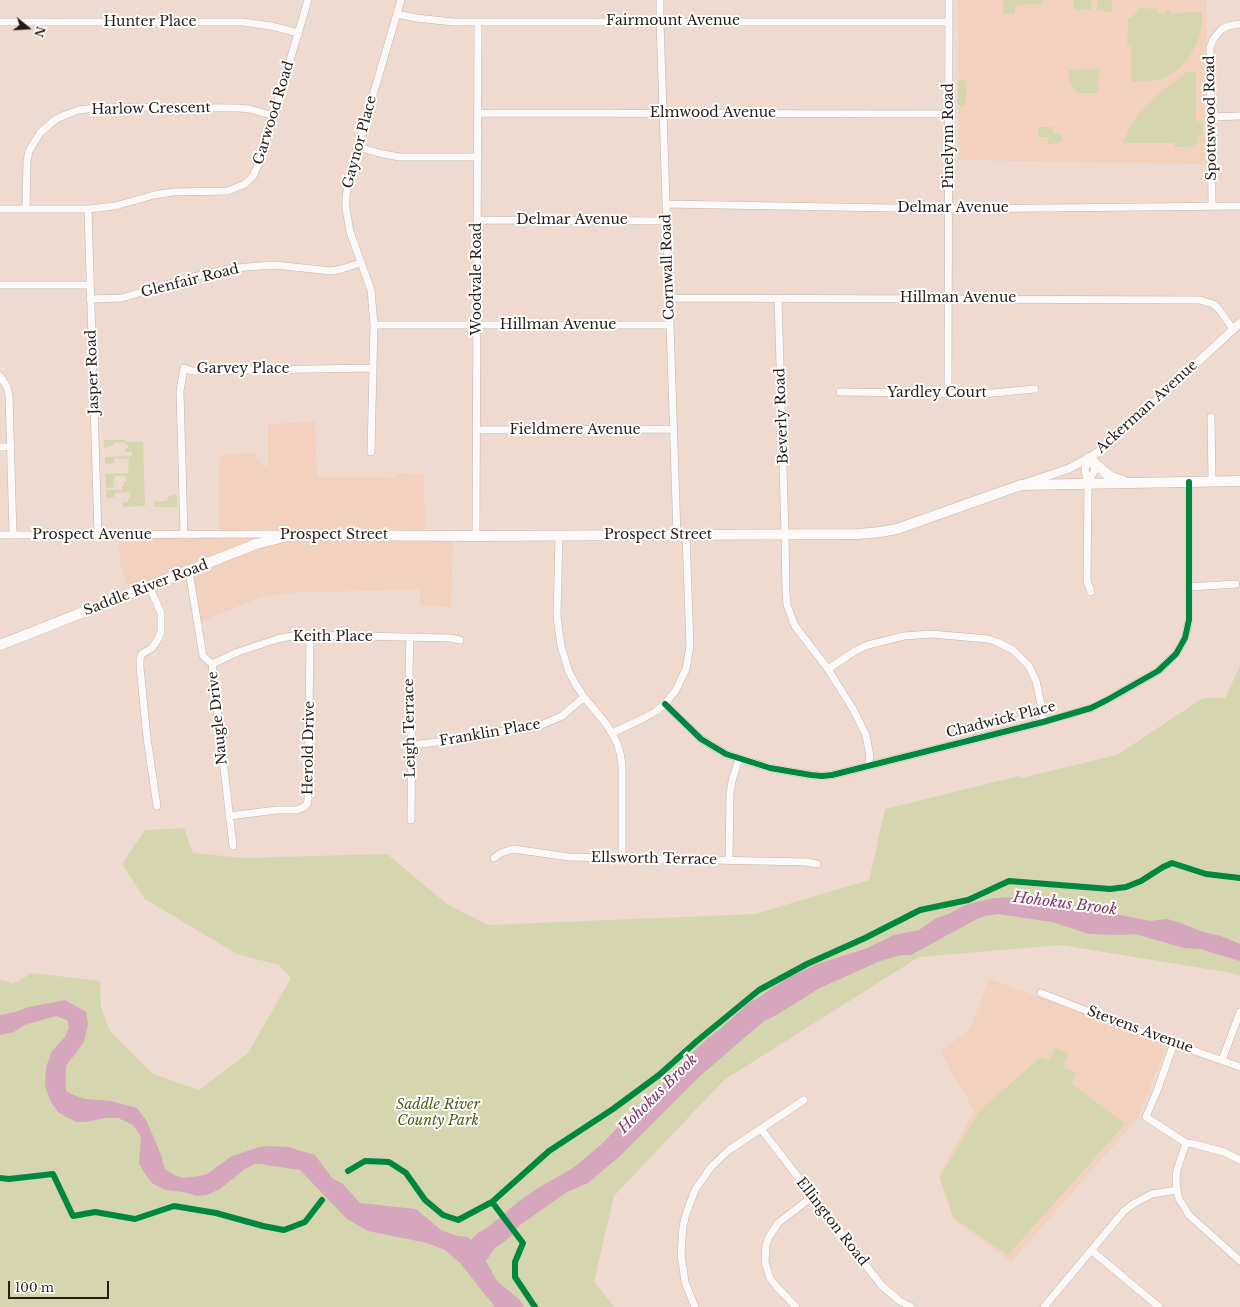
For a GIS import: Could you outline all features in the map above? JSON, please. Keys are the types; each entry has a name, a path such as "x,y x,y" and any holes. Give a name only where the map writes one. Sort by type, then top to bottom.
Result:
{"main road":[{"name":"Prospect Street","path":"1089,458 1101,470 1124,482"},
{"name":"Prospect Street","path":"293,534 559,536 859,534 897,529 1021,485 1088,485 1124,482 1240,481"},
{"name":"Saddle River Road","path":"0,645 256,544 293,534"}],"street":[{"name":"Garwood Road","path":"0,209 88,209 115,206 173,192 220,192 245,184 253,176 258,167 308,0"},
{"name":"Gaynor Place","path":"371,452 374,324 371,290 350,232 346,209 348,182 401,0"},
{"name":"Cornwall Road","path":"612,733 644,718 665,704 681,681 689,658 690,646 673,429 660,0"},
{"name":"Pinelynn Road","path":"948,393 949,0"},
{"name":"Fairmount Avenue","path":"397,14 434,20 478,22 949,22"},
{"name":"Hunter Place","path":"0,22 243,22 271,26 299,33"},
{"name":"Woodvale Road","path":"476,536 478,22"},
{"name":"Spottswood Road","path":"1212,206 1210,47 1214,38 1222,29 1228,26 1240,24"},
{"name":"Harlow Crescent","path":"26,209 27,161 29,151 40,133 56,119 79,110 105,107 239,108 249,109 274,116"},
{"name":"Elmwood Avenue","path":"478,113 948,114"},
{"path":"1211,117 1240,116"},
{"path":"358,148 400,157 478,157"},
{"name":"Delmar Avenue","path":"666,204 949,209 1240,206"},
{"name":"Jasper Road","path":"88,209 98,535"},
{"name":"Delmar Avenue","path":"478,220 666,221"},
{"name":"Glenfair Road","path":"90,299 122,298 189,278 241,268 276,265 331,271 360,263"},
{"path":"0,285 90,285"},
{"name":"Hillman Avenue","path":"669,298 1200,300 1213,304 1218,308 1233,329"},
{"name":"Beverly Road","path":"778,298 786,594 790,616 795,626 828,669 866,735 870,757 868,765"},
{"name":"Ackerman Avenue","path":"1021,485 1068,469 1089,458 1111,442 1240,323"},
{"name":"Hillman Avenue","path":"374,324 670,325"},
{"name":"Garvey Place","path":"184,535 180,391 184,368 192,371 372,368"},
{"path":"0,376 7,387 9,395 13,535"},
{"name":"Yardley Court","path":"840,392 982,394 1034,389"},
{"path":"1211,417 1212,481"},
{"name":"Fieldmere Avenue","path":"476,430 673,429"},
{"path":"0,447 11,446"},
{"path":"1089,458 1095,469 1088,485 1087,581 1092,592"},
{"name":"Chadwick Place","path":"665,704 701,739 719,751 739,760 770,768 817,776 832,775 1043,722 1074,713 1107,700 1148,678 1168,662 1181,647 1188,629 1189,482"},
{"name":"Prospect Street","path":"184,535 293,534"},
{"name":"Prospect Avenue","path":"0,535 184,535"},
{"path":"559,536 558,631 564,658 569,672 584,697 607,725 620,753 622,764 622,858"},
{"name":"Naugle Drive","path":"189,571 201,650 203,656 212,664 233,846"},
{"path":"1189,587 1236,584"},
{"path":"149,586 161,613 161,632 152,648 142,654 140,658 140,667 147,738 157,806"},
{"path":"828,669 855,651 868,645 904,636 931,634 988,639 1014,650 1029,666 1036,682 1043,714 1043,722"},
{"name":"Herold Drive","path":"229,816 277,810 297,810 307,804 310,635"},
{"name":"Keith Place","path":"212,664 238,652 277,639 292,636 410,637 450,638 460,640"},
{"name":"Leigh Terrace","path":"410,637 409,672 412,698 411,820"},
{"name":"Franklin Place","path":"412,745 446,741 482,733 526,729 539,726 562,716 584,697"},
{"path":"729,860 730,794 732,781 739,760"},
{"name":"Ellsworth Terrace","path":"494,858 501,853 513,849 569,857 806,862 817,864"},
{"name":"Stevens Avenue","path":"1041,993 1240,1067"},
{"path":"1222,1060 1240,1012"},
{"path":"1174,1043 1146,1117 1186,1143 1200,1145 1224,1152 1240,1160"},
{"path":"695,1307 685,1282 680,1254 682,1226 690,1202 703,1177 720,1158 804,1100"},
{"name":"Ellington Road","path":"761,1129 882,1286 900,1301 911,1307"},
{"path":"1186,1143 1177,1170 1176,1179 1177,1190 1184,1208 1189,1216 1240,1261"},
{"path":"1044,1307 1124,1212 1133,1204 1152,1194 1177,1190"},
{"path":"796,1307 775,1286 770,1278 765,1262 766,1245 778,1223 812,1196"},
{"path":"1092,1251 1159,1307"}],"shaded area":[{"path":"958,0 1207,0 1207,41 1204,54 1206,164 959,160"},
{"path":"315,422 317,477 395,478 395,474 398,473 424,474 425,535 453,536 451,607 420,606 420,590 302,592 267,595 197,623 189,571 131,594 120,566 119,535 219,534 218,493 220,455 254,453 259,462 268,467 268,424"},
{"path":"989,979 1083,1013 1162,1044 1165,1051 1137,1119 1011,1262 953,1219 939,1176 974,1110 940,1052 970,1029"}],"green space":[{"path":"1003,0 1043,0 1043,4 1015,5 1015,14 1003,14"},
{"path":"1074,0 1091,0 1091,10 1074,10"},
{"path":"1098,0 1112,0 1112,12 1097,10"},
{"path":"1138,8 1157,9 1158,13 1166,13 1166,10 1170,10 1170,13 1202,12 1202,25 1197,43 1188,59 1177,70 1162,79 1144,82 1131,82 1131,46 1127,45 1128,18 1131,18 1137,12"},
{"path":"1099,69 1098,90 1096,93 1078,93 1069,82 1069,70"},
{"path":"1187,72 1196,72 1196,121 1203,122 1203,135 1197,137 1198,143 1191,147 1175,147 1174,143 1123,143 1131,125 1139,114 1160,93"},
{"path":"963,79 966,83 966,101 965,106 961,107 957,103 958,81"},
{"path":"1038,127 1053,127 1053,134 1062,134 1062,141 1054,144 1048,144 1048,138 1052,137 1038,137"},
{"path":"104,440 125,440 125,442 114,443 114,445 104,448"},
{"path":"125,442 143,442 145,506 123,507 123,502 128,502 128,499 130,498 130,492 115,493 114,497 106,498 106,490 122,490 122,486 124,485 123,482 126,482 126,476 115,476 115,479 113,480 114,487 106,488 105,474 128,473 129,459 115,458 114,463 105,464 105,457 132,456 132,452 125,452 125,449 128,448 128,444 125,444"},
{"path":"177,495 177,507 154,507 154,502 167,501 168,497"},
{"name":"Saddle River County Park","path":"1240,666 1240,976 1232,973 1061,945 919,957 724,1080 614,1196 594,1281 614,1307 0,1307 0,979 13,984 32,973 100,981 101,1008 110,1031 153,1074 199,1090 248,1053 291,978 279,965 237,954 145,899 122,864 145,830 184,828 193,853 243,858 387,854 447,904 488,925 755,914 869,880 885,809 1019,776 1021,778 1117,755 1203,698 1225,698"},
{"path":"1055,1048 1069,1053 1063,1068 1076,1072 1072,1084 1125,1124 1008,1255 954,1218 940,1178 979,1111 1041,1057 1050,1060"}],"water":[{"name":"Hohokus Brook","path":"1030,897 1074,909 1096,910 1150,921 1167,919 1178,922 1240,944 1240,961 1200,949 1184,948 1135,934 1089,934 1052,922 998,914 985,916 975,920 911,955 901,955 880,961 820,988 764,1021 699,1077 620,1156 588,1183 567,1192 520,1225 509,1238 494,1249 486,1261 497,1281 519,1299 524,1307 495,1307 460,1263 445,1250 427,1243 368,1231 347,1219 300,1170 254,1164 245,1169 220,1189 207,1195 197,1196 183,1192 166,1190 153,1184 139,1163 141,1137 133,1125 118,1118 77,1122 58,1112 51,1102 45,1086 46,1067 52,1051 65,1037 69,1028 67,1020 56,1016 24,1025 14,1032 0,1035 0,1015 29,1007 65,1000 86,1012 88,1024 84,1042 66,1066 66,1091 85,1099 111,1101 137,1108 146,1120 160,1152 165,1169 174,1175 183,1178 200,1176 207,1174 232,1156 260,1147 288,1147 315,1155 332,1178 343,1184 360,1203 416,1209 441,1230 457,1236 468,1237 471,1240 518,1202 538,1188 573,1168 603,1143 629,1115 661,1086 708,1038 751,1001 755,1000 786,979 817,964 865,949 894,935 919,930 936,918 949,914 965,905 994,898"}],"cycle path":[{"path":"665,704 701,739 726,754 770,768 822,776 832,775 1043,722 1091,708 1158,671 1176,654 1185,638 1189,620 1189,482"},
{"path":"348,1171 365,1161 389,1162 406,1173 425,1200 443,1215 458,1220 492,1202 549,1151 613,1109 659,1075 697,1041 759,990 807,964 865,938 920,910 968,900 1009,881 1110,889 1126,887 1141,881 1172,863 1206,874 1240,878"},
{"path":"0,1178 9,1179 53,1174 73,1216 95,1212 135,1219 174,1206 216,1213 263,1226 284,1230 305,1222 322,1200"},
{"path":"492,1202 523,1243 515,1262 515,1277 535,1307"}]}
